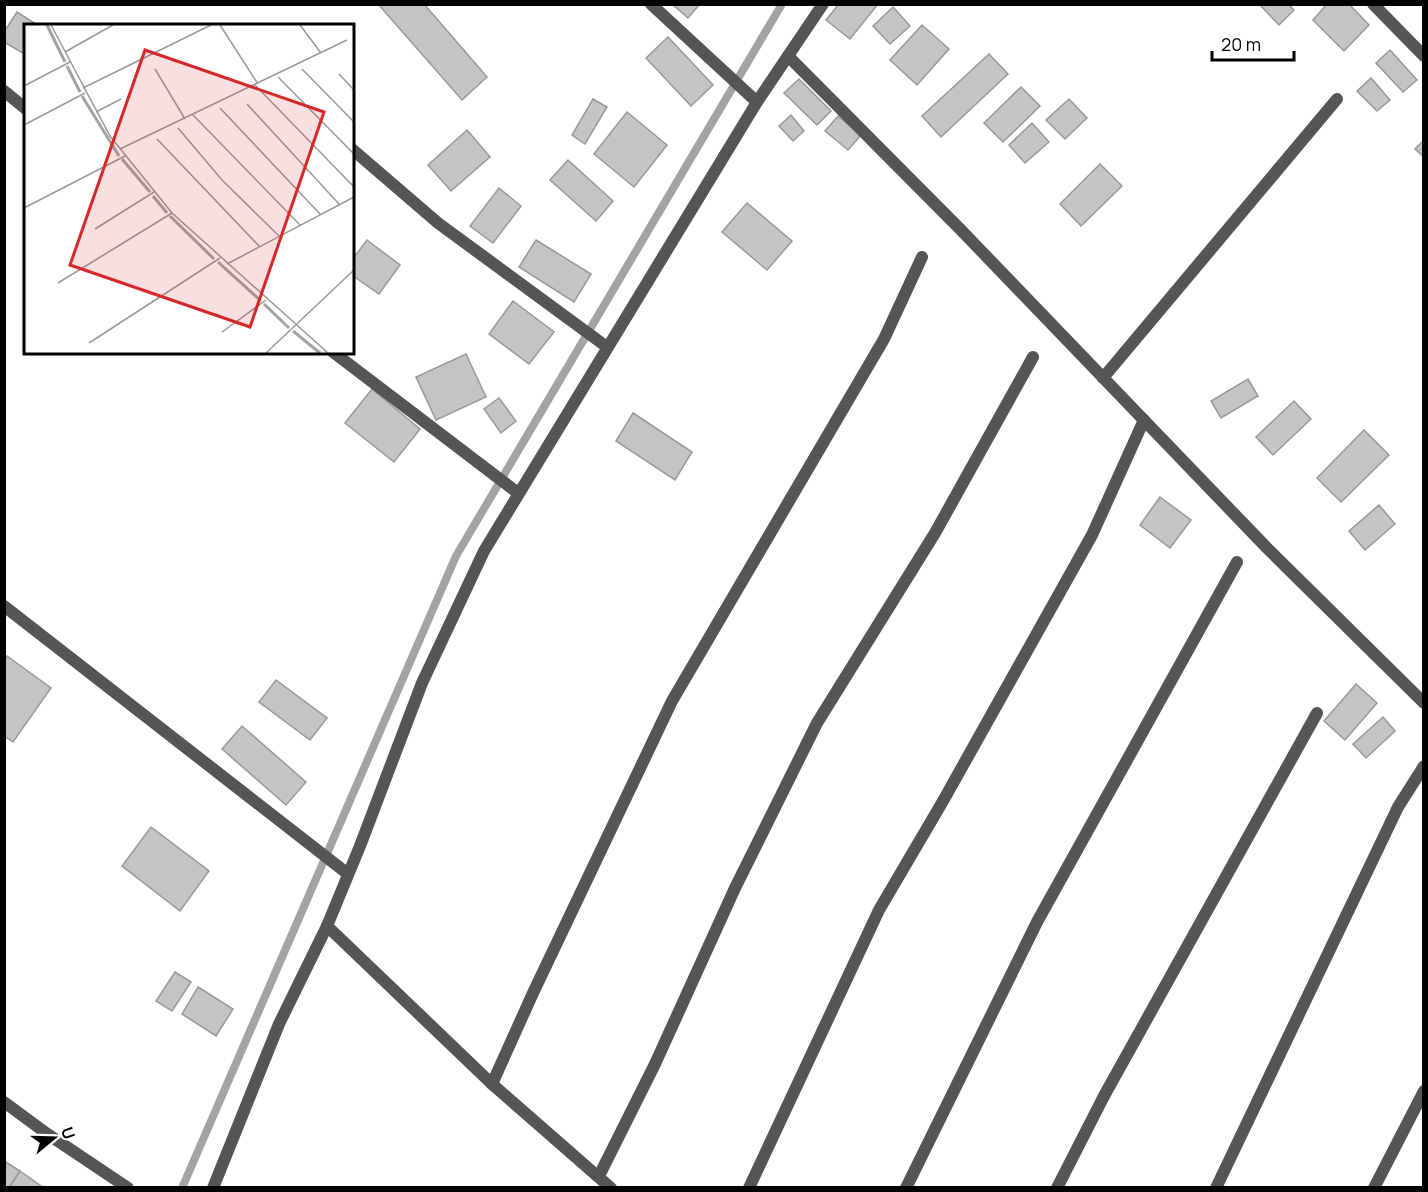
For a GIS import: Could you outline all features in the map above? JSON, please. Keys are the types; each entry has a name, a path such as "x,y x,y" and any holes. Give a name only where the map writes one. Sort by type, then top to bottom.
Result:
{"street":[{"path":"651,4 757,102"},
{"path":"213,1188 279,1024 327,926 422,683 484,551 757,102 823,4"},
{"path":"1372,4 1424,56"},
{"path":"788,56 960,229 1267,548 1424,704"},
{"path":"4,92 24,107"},
{"path":"1103,378 1337,99"},
{"path":"354,150 438,223 607,347"},
{"path":"492,1084 672,701 884,339 922,257"},
{"path":"336,354 518,493"},
{"path":"598,1176 655,1064 735,888 817,723 935,533 1032,357"},
{"path":"749,1188 879,910 1092,536 1144,420"},
{"path":"906,1188 1037,922 1237,562"},
{"path":"4,606 348,874"},
{"path":"1057,1188 1104,1096 1317,713"},
{"path":"1216,1188 1398,807 1424,766"},
{"path":"327,926 492,1084 611,1188"},
{"path":"1374,1188 1424,1090"},
{"path":"4,1102 128,1188"}],"building":[{"path":"378,4 424,4 487,77 462,100"},
{"path":"672,4 698,4 699,5 688,18"},
{"path":"839,4 878,4 850,39 826,20"},
{"path":"1259,4 1288,4 1294,10 1279,25"},
{"path":"1327,4 1349,4 1369,25 1344,51 1313,20"},
{"path":"893,7 910,26 890,44 873,26"},
{"path":"17,12 36,24 24,24 24,54 4,42 4,32"},
{"path":"922,25 949,49 917,85 890,60"},
{"path":"668,37 713,85 691,106 646,58"},
{"path":"1390,50 1417,80 1403,92 1376,63"},
{"path":"989,54 1008,74 941,137 922,116"},
{"path":"1371,78 1390,100 1377,111 1357,91"},
{"path":"799,79 831,111 817,125 784,93"},
{"path":"1021,87 1040,106 1003,142 984,123"},
{"path":"593,99 607,107 585,144 572,135"},
{"path":"1069,99 1087,118 1065,139 1046,120"},
{"path":"627,112 667,145 634,187 594,154"},
{"path":"791,115 804,131 793,141 779,126"},
{"path":"838,116 861,135 848,150 825,131"},
{"path":"1032,123 1049,142 1025,163 1009,145"},
{"path":"467,130 490,157 451,191 428,165"},
{"path":"1424,140 1424,157 1415,149"},
{"path":"568,160 613,201 596,221 550,180"},
{"path":"1100,164 1122,186 1081,226 1060,204"},
{"path":"499,188 521,206 493,243 470,226"},
{"path":"747,203 792,241 767,270 722,232"},
{"path":"367,240 400,265 379,294 354,276 354,257"},
{"path":"536,240 591,274 574,302 519,267"},
{"path":"513,301 554,332 529,364 489,334"},
{"path":"466,354 486,397 436,420 416,377"},
{"path":"1248,379 1258,396 1221,418 1211,401"},
{"path":"372,389 420,429 394,462 345,423"},
{"path":"499,398 516,421 501,433 484,409"},
{"path":"1294,401 1311,419 1273,455 1256,437"},
{"path":"633,413 692,452 675,480 616,441"},
{"path":"1364,430 1389,455 1341,502 1317,478"},
{"path":"1160,497 1191,520 1170,548 1140,525"},
{"path":"1379,505 1395,524 1365,550 1349,531"},
{"path":"7,656 51,688 13,742 4,736 4,661"},
{"path":"276,680 327,718 310,740 259,702"},
{"path":"1356,684 1377,703 1345,740 1324,721"},
{"path":"1383,717 1395,731 1366,758 1353,744"},
{"path":"242,726 306,782 286,805 222,749"},
{"path":"151,827 209,871 180,911 122,866"},
{"path":"175,972 191,982 172,1011 156,1001"},
{"path":"198,987 233,1009 216,1036 182,1014"},
{"path":"4,1161 20,1171 9,1188 4,1188"},
{"path":"20,1171 44,1188 9,1188"}],"waterway":[{"path":"182,1188 456,556 782,4"}]}
